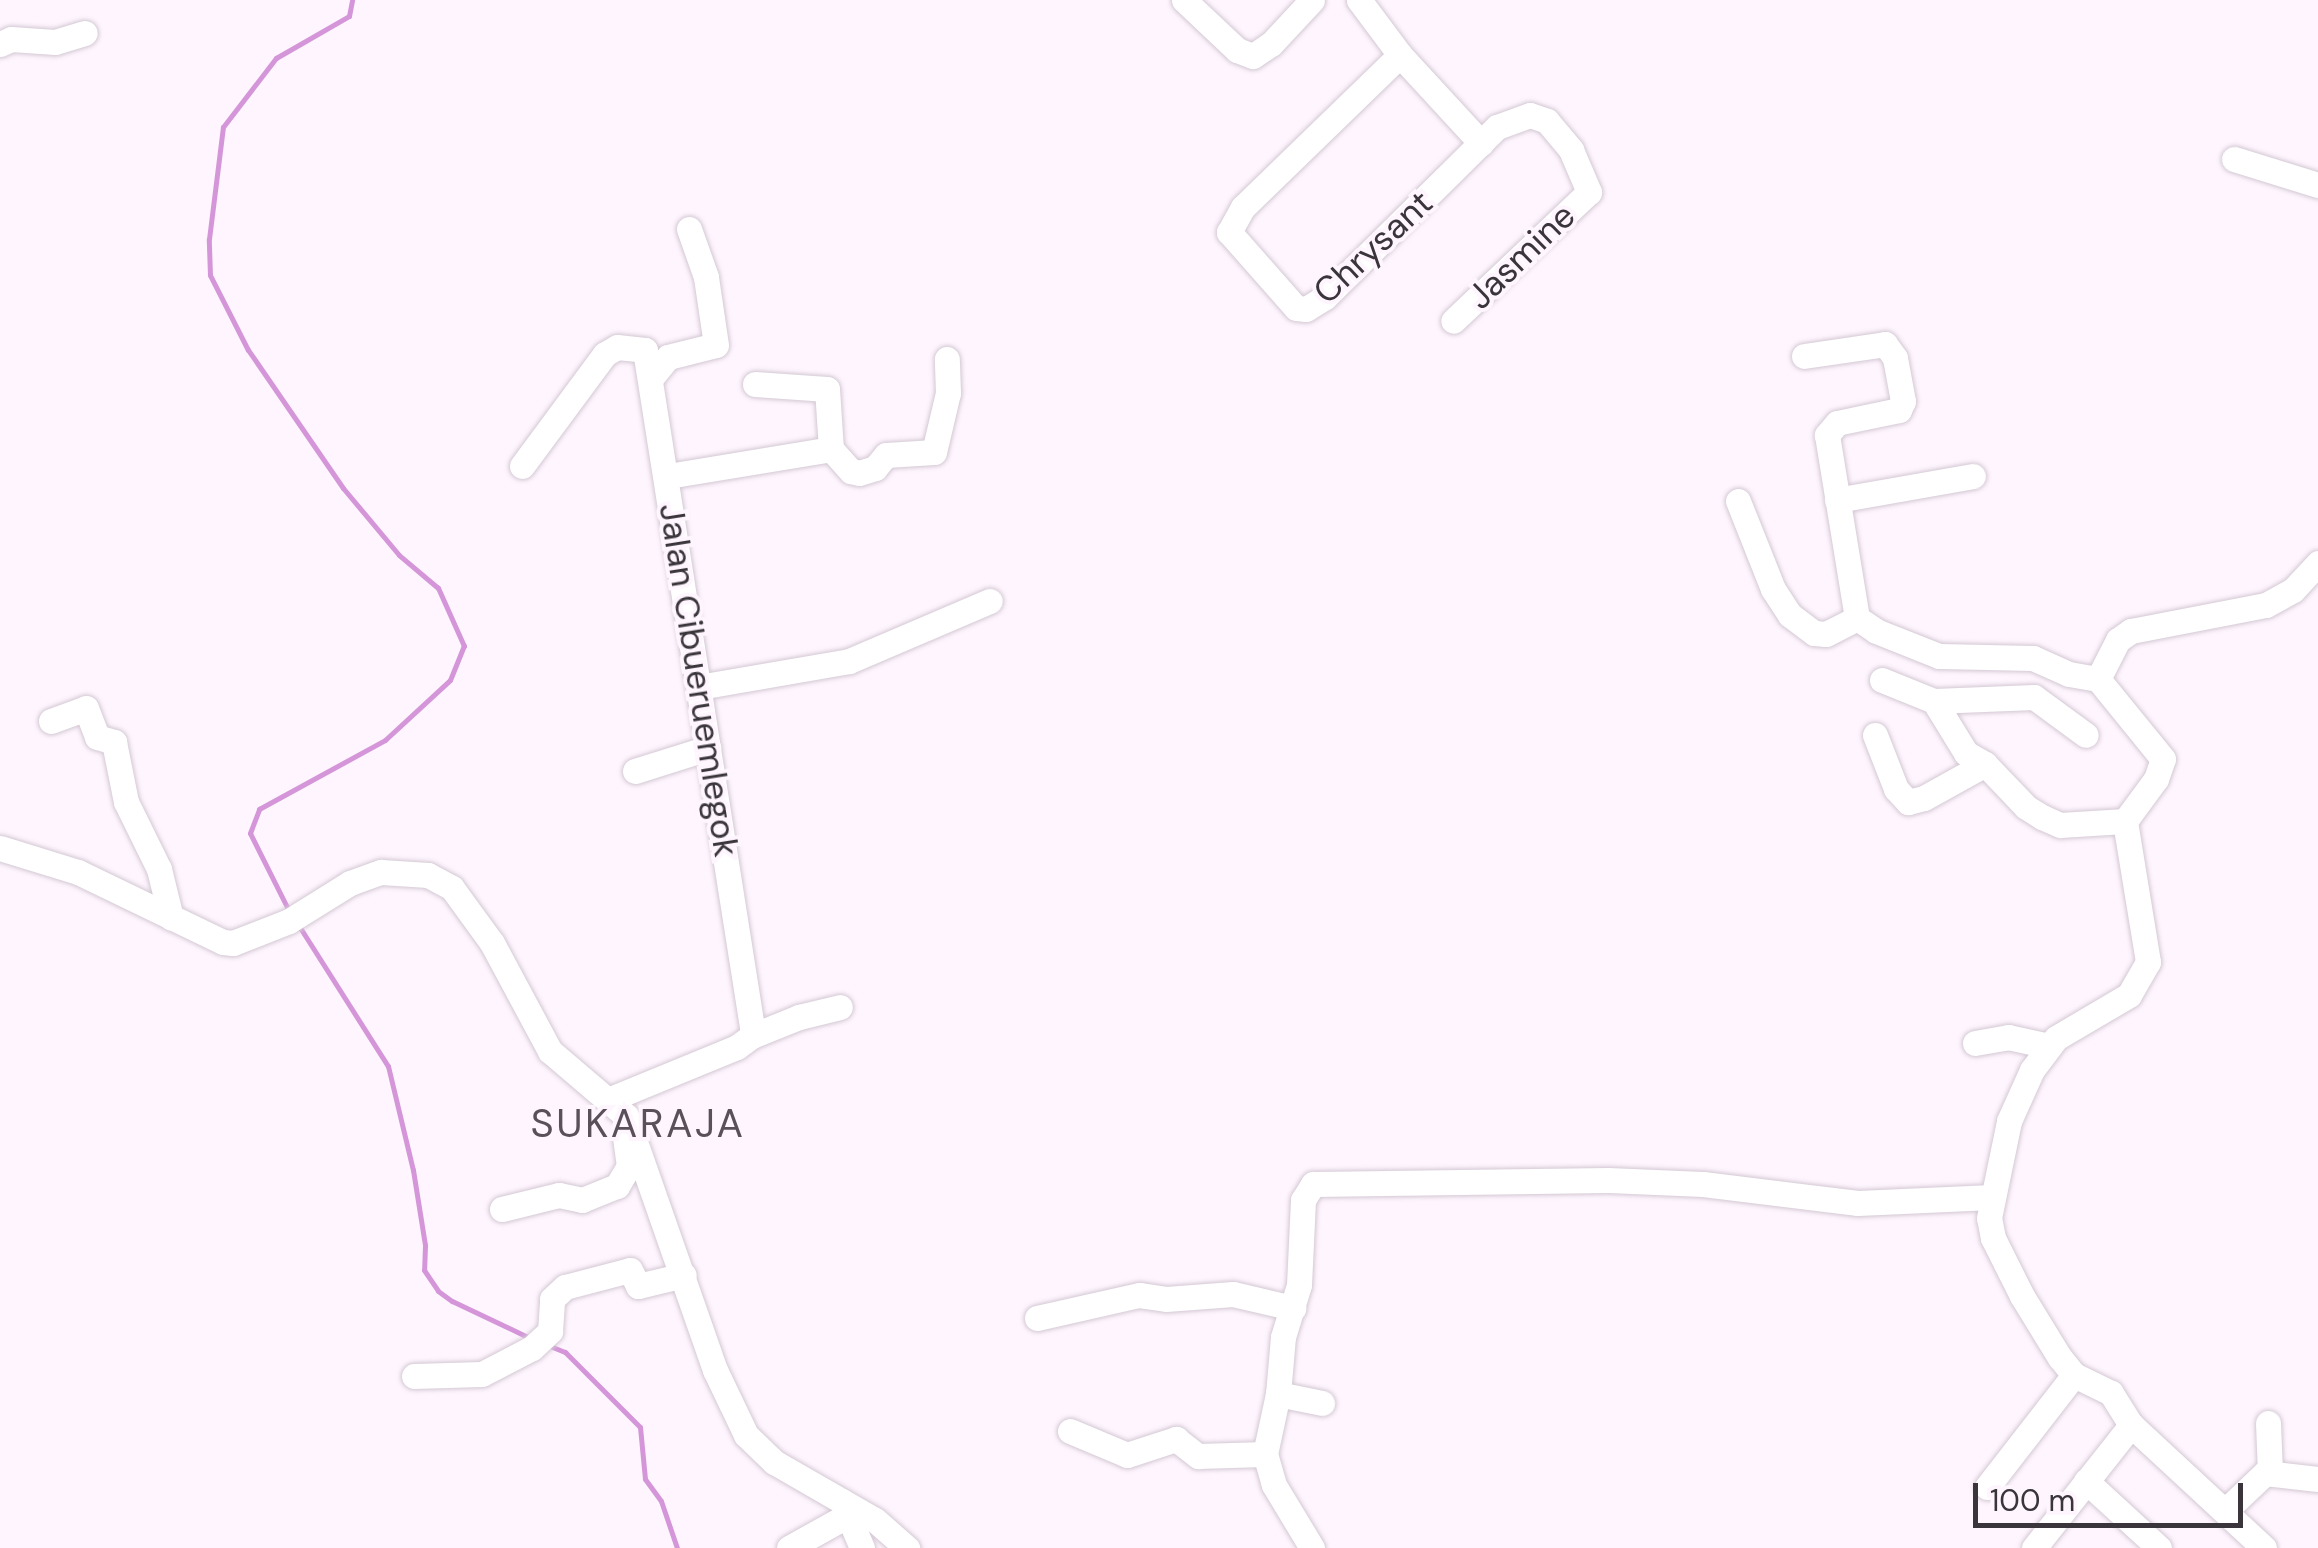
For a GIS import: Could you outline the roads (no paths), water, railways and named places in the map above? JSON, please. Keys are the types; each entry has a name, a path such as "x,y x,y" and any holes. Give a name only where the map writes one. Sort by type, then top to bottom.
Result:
{"street":[{"path":"1184,0 1238,50 1253,56 1312,0"},
{"path":"1360,0 1400,55 1480,143"},
{"path":"0,44 12,39 55,42 85,33"},
{"name":"Chrysant","path":"1400,55 1243,207 1230,225 1232,240 1296,308 1306,309 1325,297 1480,143"},
{"name":"Jasmine","path":"1454,321 1589,192 1571,150 1547,121 1530,115 1513,118 1480,143"},
{"path":"2234,160 2318,184"},
{"path":"651,378 668,357 716,345 706,277 689,229"},
{"path":"1804,356 1880,344 1890,346 1895,358 1903,401 1899,410 1837,423 1829,430 1826,441 1857,618 1876,631 1938,656 2033,658 2069,674 2098,679 2162,754 2152,784 2125,822 2146,934 2146,973 2129,995 2078,1022 2049,1046 2023,1085 2008,1121 1992,1198 1993,1238 2037,1322 2074,1375 2111,1394 2130,1425 2264,1548"},
{"path":"522,466 605,354 617,347 645,350 651,378"},
{"path":"755,384 828,389 831,449 851,471 860,472 875,468 886,454 936,451 948,393 947,359"},
{"name":"Jalan Cibueruemlegok","path":"651,378 752,1036"},
{"path":"668,476 831,449"},
{"path":"1836,500 1972,476"},
{"path":"1738,501 1773,589 1790,615 1814,633 1826,634 1857,618"},
{"path":"2098,679 2124,634 2266,604 2293,590 2318,564"},
{"path":"699,687 850,661 990,601"},
{"path":"1882,680 1934,701 2034,697 2086,735"},
{"path":"1934,701 1966,753 1986,764 2026,807 2060,824 2125,822"},
{"path":"52,721 86,708 97,737 114,742 126,802 159,869 171,918"},
{"path":"1875,734 1896,790 1908,802 1924,798 1986,764"},
{"path":"634,772 708,748"},
{"path":"0,848 78,872 171,918 233,943 296,917 368,875 407,872 440,879 452,888 482,928 550,1051 570,1072 610,1098 632,1132 715,1370 746,1435 774,1462 846,1507 876,1520 907,1548"},
{"path":"610,1098 737,1047 752,1036 799,1017 840,1007"},
{"path":"1975,1043 2008,1037 2049,1046"},
{"path":"502,1209 559,1195 582,1200 617,1186 627,1176 624,1142 632,1132"},
{"path":"1312,1548 1274,1486 1264,1454 1278,1394 1281,1348 1299,1285 1303,1200 1313,1184 1608,1180 1702,1184 1858,1203 1992,1198"},
{"path":"414,1376 482,1374 532,1348 550,1331 552,1299 565,1287 630,1270 638,1286 684,1275"},
{"path":"1038,1318 1139,1295 1166,1300 1233,1294 1293,1308"},
{"path":"1987,1487 2074,1375"},
{"path":"1278,1394 1322,1403"},
{"path":"2268,1423 2270,1473"},
{"path":"2034,1548 2130,1425"},
{"path":"1070,1432 1126,1455 1169,1439 1182,1442 1198,1456 1264,1454"},
{"path":"2225,1512 2257,1478 2270,1473 2318,1478"},
{"path":"2086,1480 2159,1548"},
{"path":"789,1548 846,1507"},
{"path":"846,1507 862,1548"}],"waterway":[{"path":"290,913 250,833 259,809 385,740 450,680 464,646 438,588 399,555 343,488 248,350 210,275 209,239 223,127 276,58 349,16 352,0"},
{"path":"299,926 388,1066 413,1170 425,1245 424,1270 438,1291 452,1301 530,1338"},
{"path":"545,1344 565,1352 640,1427 645,1479 661,1501 677,1548"}],"district":[{"name":"SUKARAJA","path":"638,1123"}]}
